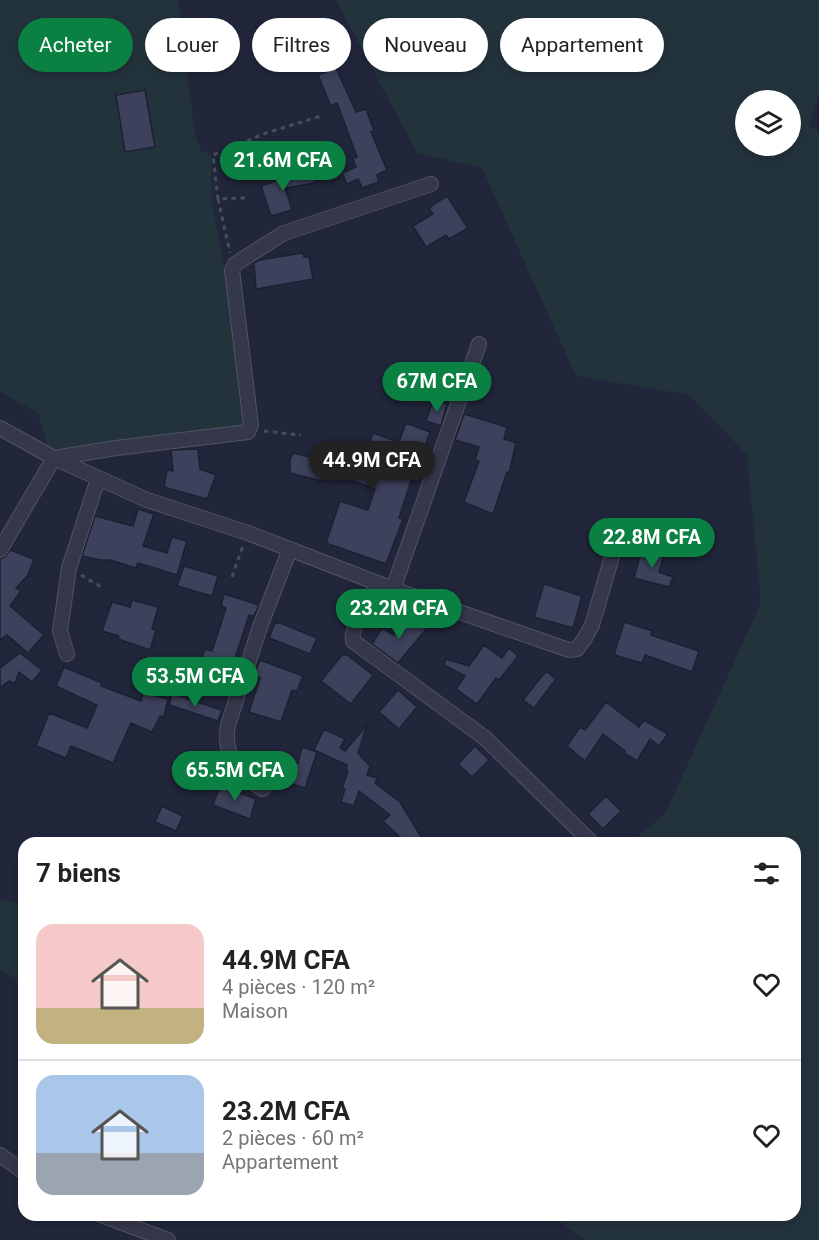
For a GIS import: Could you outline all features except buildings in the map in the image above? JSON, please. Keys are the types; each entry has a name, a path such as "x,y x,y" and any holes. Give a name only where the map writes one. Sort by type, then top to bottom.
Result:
{"street":[{"path":"0,550 54,459 116,448 249,432 233,268 237,262 284,233 431,184"},
{"path":"393,589 479,344"},
{"path":"0,428 54,459 147,500 248,533 393,589 569,650 577,649 592,625 621,526"},
{"path":"67,654 60,631 69,568 98,479"},
{"path":"262,789 238,771 231,758 226,737 261,624 291,549"},
{"path":"378,583 354,627 351,636 353,640 485,738 586,837"},
{"path":"0,1155 18,1168"},
{"path":"117,1221 168,1240"}],"path":[{"path":"233,268 218,199 213,155 266,133 321,116"},
{"path":"218,199 245,198"},
{"path":"250,429 301,435"},
{"path":"232,577 248,533"},
{"path":"69,568 103,588"}],"shaded area":[{"path":"0,0 178,0 180,18 145,18 145,72 187,72 195,135 201,151 211,155 212,201 239,353 248,437 50,455 38,413 0,392"},
{"path":"336,0 819,0 819,93 809,125 819,132 819,1240 584,1240 559,1221 801,1221 801,837 636,837 665,814 761,603 747,455 690,395 576,376 482,168 417,153 374,72 488,72 488,18 363,18 363,51 351,28 351,18 346,18"},
{"path":"0,898 18,904 18,978 0,970"}]}
